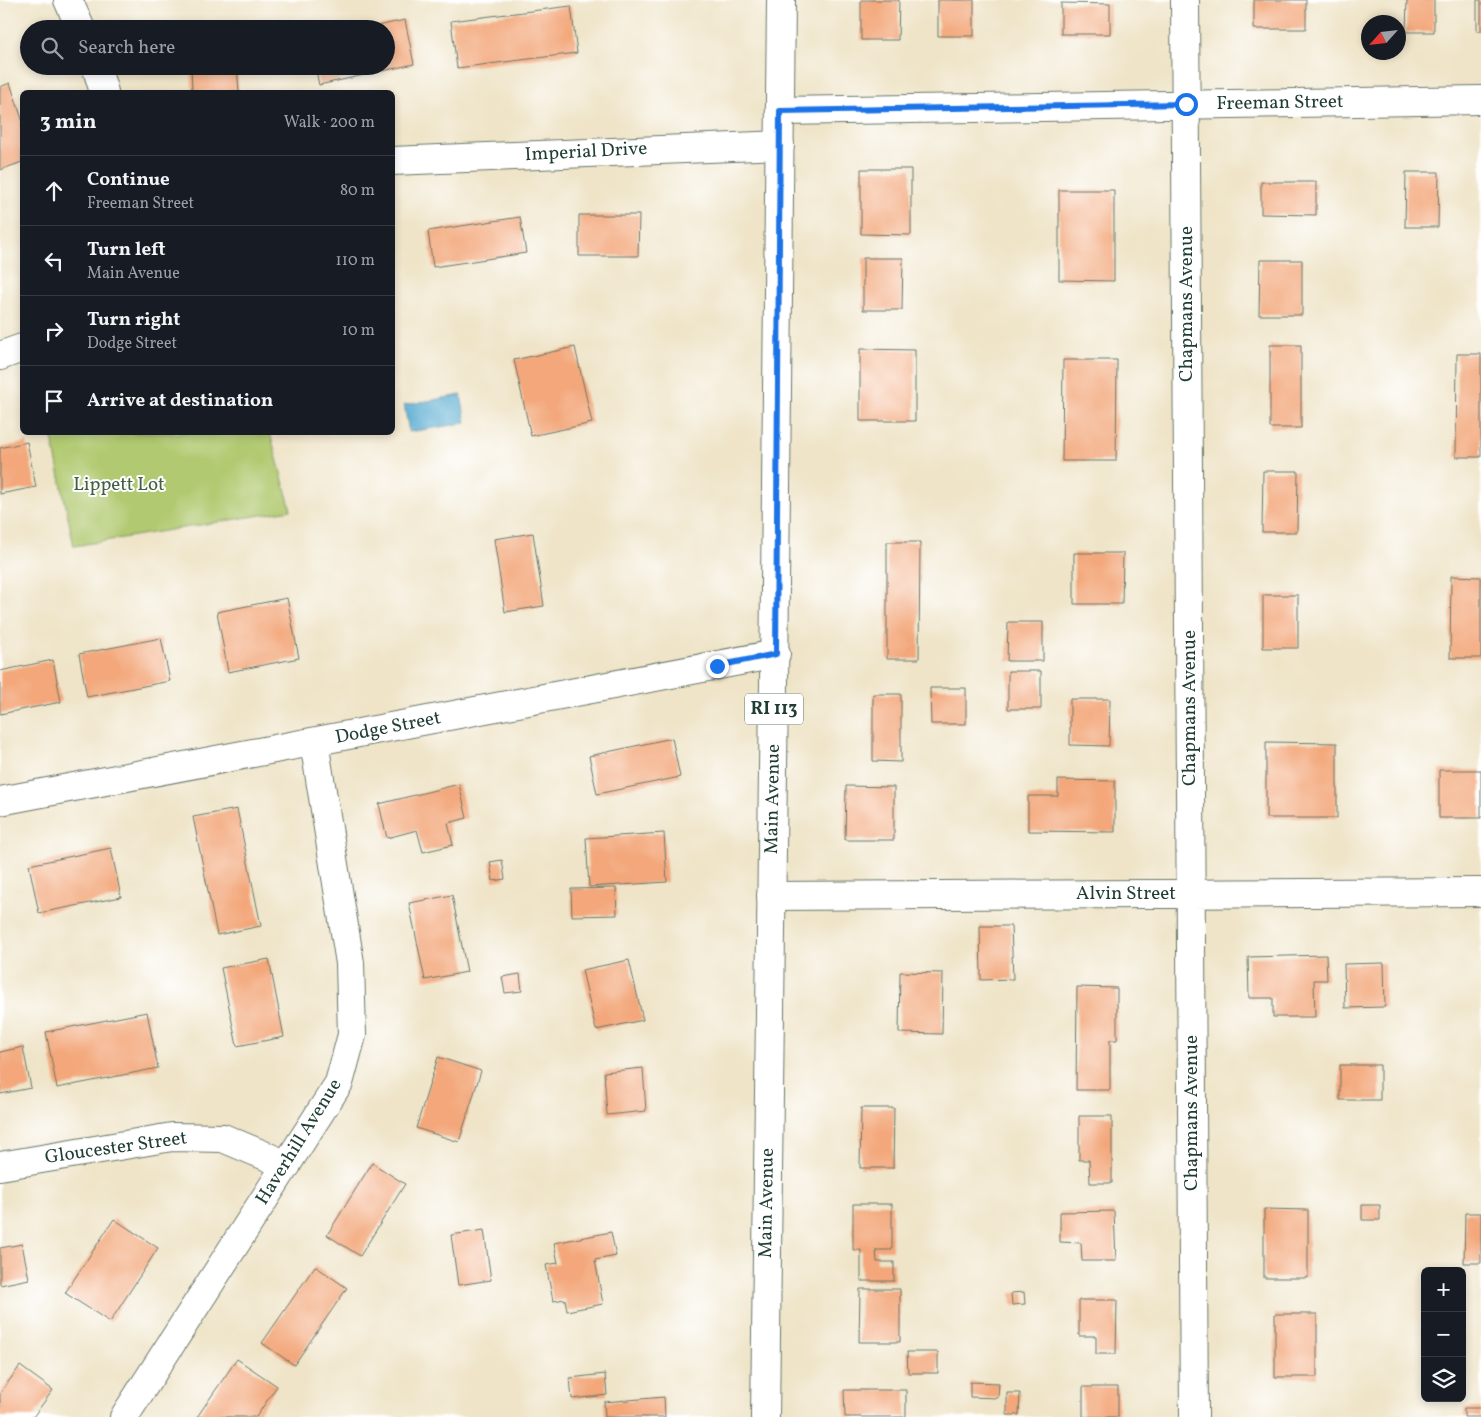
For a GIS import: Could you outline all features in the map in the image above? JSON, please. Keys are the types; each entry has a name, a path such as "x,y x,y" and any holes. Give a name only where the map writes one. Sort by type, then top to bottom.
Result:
{"street":[{"path":"68,0 77,20"},
{"name":"Main Avenue","path":"765,1417 771,896 776,654 780,0"},
{"name":"Chapmans Avenue","path":"1186,0 1194,1417"},
{"path":"99,75 103,90"},
{"name":"Freeman Street","path":"780,111 1481,100"},
{"name":"Imperial Drive","path":"395,161 780,145"},
{"path":"0,356 20,349"},
{"name":"Dodge Street","path":"0,801 776,654"},
{"name":"Haverhill Avenue","path":"124,1417 340,1083 352,1035 350,963 314,742"},
{"name":"Alvin Street","path":"771,896 1481,892"},
{"name":"Gloucester Street","path":"0,1166 172,1137 223,1138 287,1165"}],"green space":[{"name":"Lippett Lot","path":"51,435 271,435 291,510 74,546"}],"water":[{"path":"461,395 466,423 409,432 404,405"}],"building":[{"path":"861,0 899,0 898,40 861,40"},
{"path":"938,0 974,0 974,36 938,36"},
{"path":"1254,0 1306,0 1306,29 1254,29"},
{"path":"1407,0 1434,0 1434,32 1406,32"},
{"path":"1477,0 1481,0 1481,31 1477,31"},
{"path":"1061,3 1110,4 1110,34 1061,34"},
{"path":"571,6 577,53 457,68 451,21"},
{"path":"405,20 414,64 395,68 395,22"},
{"path":"191,75 238,75 239,90 192,90"},
{"path":"317,75 364,75 319,85"},
{"path":"10,83 20,113 20,163 0,170 0,87"},
{"path":"861,169 911,169 911,235 861,234"},
{"path":"1406,172 1439,172 1438,227 1405,227"},
{"path":"1261,182 1316,182 1316,215 1261,214"},
{"path":"1059,190 1114,190 1114,281 1059,280"},
{"path":"579,215 639,215 638,256 579,256"},
{"path":"520,217 526,253 433,267 428,231"},
{"path":"863,258 903,258 902,310 863,310"},
{"path":"1260,260 1302,260 1302,315 1259,315"},
{"path":"1270,345 1301,345 1301,428 1270,428"},
{"path":"575,347 592,423 531,436 514,360"},
{"path":"860,349 915,350 915,421 860,421"},
{"path":"1457,354 1481,354 1481,457 1456,457"},
{"path":"1063,360 1117,360 1116,461 1062,461"},
{"path":"27,442 36,487 0,494 0,448"},
{"path":"1263,471 1298,471 1297,532 1262,532"},
{"path":"533,533 544,606 505,612 494,539"},
{"path":"887,542 920,542 919,659 887,659"},
{"path":"1074,553 1123,553 1122,604 1074,604"},
{"path":"1451,576 1481,577 1481,658 1450,658"},
{"path":"1263,595 1298,595 1298,648 1263,648"},
{"path":"287,598 299,658 228,672 217,612"},
{"path":"1008,622 1043,622 1043,661 1007,661"},
{"path":"161,638 170,681 87,697 79,654"},
{"path":"53,660 61,702 0,714 0,671"},
{"path":"1008,671 1041,671 1041,709 1008,709"},
{"path":"930,688 966,688 966,724 931,724"},
{"path":"873,694 901,694 901,762 873,761"},
{"path":"1070,699 1110,699 1109,746 1070,745"},
{"path":"672,738 680,777 597,794 589,756"},
{"path":"1266,742 1337,743 1337,818 1266,818"},
{"path":"1439,770 1481,770 1481,818 1439,818"},
{"path":"1058,780 1115,781 1115,832 1028,831 1028,796 1058,796"},
{"path":"459,784 467,818 448,823 453,845 423,852 417,830 387,838 379,804"},
{"path":"846,786 894,787 894,840 845,840"},
{"path":"237,809 261,926 217,935 193,817"},
{"path":"664,833 667,882 589,887 586,838"},
{"path":"111,848 121,897 39,913 29,865"},
{"path":"502,860 505,879 493,881 490,862"},
{"path":"616,888 617,915 572,916 571,889"},
{"path":"452,895 467,972 425,980 409,903"},
{"path":"980,926 1011,926 1013,979 981,980"},
{"path":"1326,955 1327,980 1314,980 1315,1017 1273,1017 1273,998 1249,998 1248,957"},
{"path":"269,959 284,1037 237,1046 221,968"},
{"path":"629,960 643,1020 596,1030 582,970"},
{"path":"1384,963 1385,1007 1345,1008 1344,964"},
{"path":"900,972 943,973 942,1034 899,1033"},
{"path":"520,974 522,991 505,993 502,977"},
{"path":"1077,987 1117,988 1117,1040 1110,1040 1110,1090 1076,1090"},
{"path":"147,1012 158,1068 57,1088 46,1032"},
{"path":"23,1047 31,1088 0,1094 0,1052"},
{"path":"438,1057 481,1071 459,1142 416,1128"},
{"path":"1340,1065 1380,1065 1380,1100 1340,1100"},
{"path":"643,1068 646,1111 607,1115 604,1072"},
{"path":"861,1108 894,1108 893,1168 860,1168"},
{"path":"1079,1116 1112,1116 1112,1183 1090,1183 1089,1160 1079,1160"},
{"path":"372,1163 405,1184 360,1256 327,1235"},
{"path":"853,1204 892,1204 892,1250 876,1250 877,1262 894,1262 894,1281 861,1281 861,1250 853,1250"},
{"path":"1362,1205 1380,1205 1380,1220 1362,1220"},
{"path":"1264,1209 1308,1210 1308,1278 1264,1278"},
{"path":"1114,1211 1116,1261 1082,1261 1081,1243 1060,1242 1060,1212"},
{"path":"1465,1213 1481,1213 1481,1263 1464,1263"},
{"path":"114,1219 158,1248 110,1322 65,1293"},
{"path":"484,1230 491,1280 458,1285 451,1235"},
{"path":"611,1232 616,1256 595,1260 603,1304 567,1311 565,1299 553,1301 546,1265 558,1263 554,1243"},
{"path":"22,1244 29,1279 0,1285 0,1248"},
{"path":"315,1266 347,1288 294,1365 262,1343"},
{"path":"860,1289 900,1289 900,1342 859,1342"},
{"path":"1024,1292 1025,1304 1012,1305 1011,1293"},
{"path":"1079,1300 1117,1300 1116,1354 1096,1354 1096,1336 1079,1336"},
{"path":"1275,1314 1317,1314 1317,1377 1275,1377"},
{"path":"907,1352 938,1352 938,1373 908,1373"},
{"path":"237,1359 277,1386 256,1417 197,1417"},
{"path":"20,1366 53,1390 33,1417 0,1417 0,1393"},
{"path":"605,1374 607,1395 572,1399 570,1378"},
{"path":"970,1382 999,1383 998,1398 970,1397"},
{"path":"1083,1387 1118,1387 1118,1417 1083,1417"},
{"path":"844,1390 906,1390 906,1417 845,1417"},
{"path":"1007,1393 1020,1393 1019,1415 1007,1415"},
{"path":"664,1397 665,1417 605,1417 604,1402"},
{"path":"1464,1408 1481,1408 1481,1417 1464,1417"}],"route":[{"path":"717,666 776,654 780,111 1186,104"}]}
